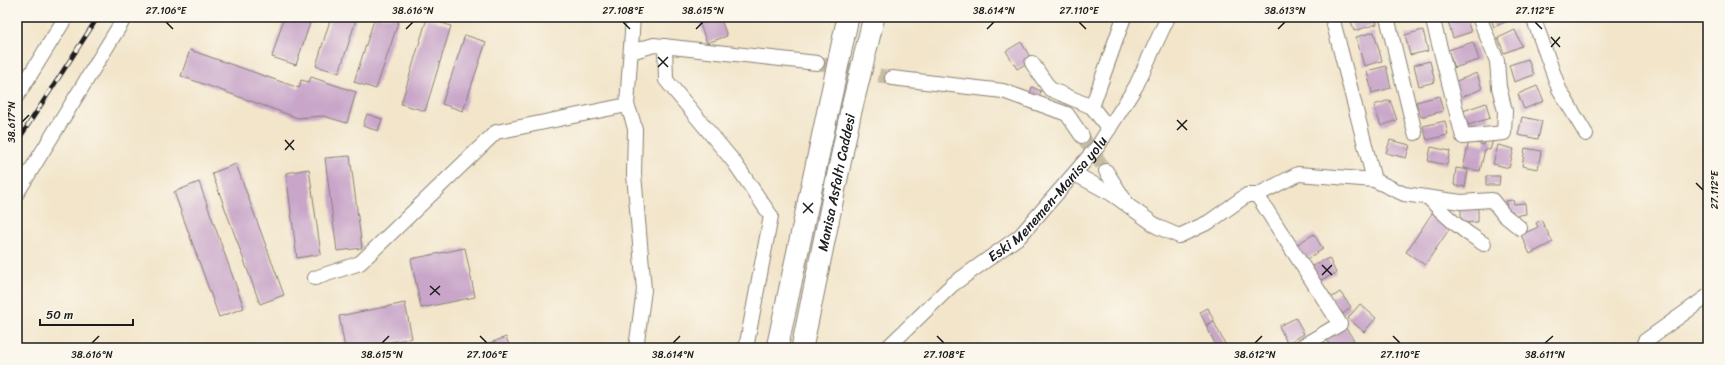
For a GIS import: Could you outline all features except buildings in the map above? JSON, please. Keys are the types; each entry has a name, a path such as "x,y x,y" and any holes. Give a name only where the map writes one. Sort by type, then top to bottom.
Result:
{"highway":[{"name":"Manisa Asfaltı Caddesi","path":"777,348 848,17"},
{"name":"Manisa Asfaltı Caddesi","path":"802,348 850,115 874,17"}],"street":[{"path":"17,96 66,17"},
{"path":"17,193 126,17"},
{"path":"633,17 627,105 635,128 634,174 644,290 636,348"},
{"path":"1092,107 1124,17"},
{"name":"Eski Menemen-Manisa yolu","path":"887,348 952,285 1020,236 1075,174 1098,146 1136,86 1168,17"},
{"path":"1332,17 1374,180"},
{"path":"1387,17 1415,133"},
{"path":"1432,17 1463,137 1504,132 1505,111 1499,87 1497,61 1478,17"},
{"path":"1534,17 1558,89 1586,134"},
{"path":"631,52 654,45 817,63"},
{"path":"665,46 666,80 734,162 771,216 746,348"},
{"path":"1032,63 1050,89 1092,107 1109,129"},
{"path":"892,78 1003,91 1067,114 1082,136"},
{"path":"314,278 360,263 496,132 627,105"},
{"path":"1106,171 1126,204"},
{"path":"1075,174 1112,194 1158,227 1179,236 1209,222 1247,195 1256,195 1298,174 1374,180 1404,194 1429,198 1461,202 1492,200 1504,215 1520,228"},
{"path":"1256,195 1340,324 1299,348"},
{"path":"1429,198 1439,210 1465,232 1484,244"},
{"path":"1642,348 1645,341 1708,296"}],"tunnel":[{"path":"817,63 892,78"},
{"path":"1082,136 1106,171"}],"railway":[{"path":"17,142 98,17"}]}
